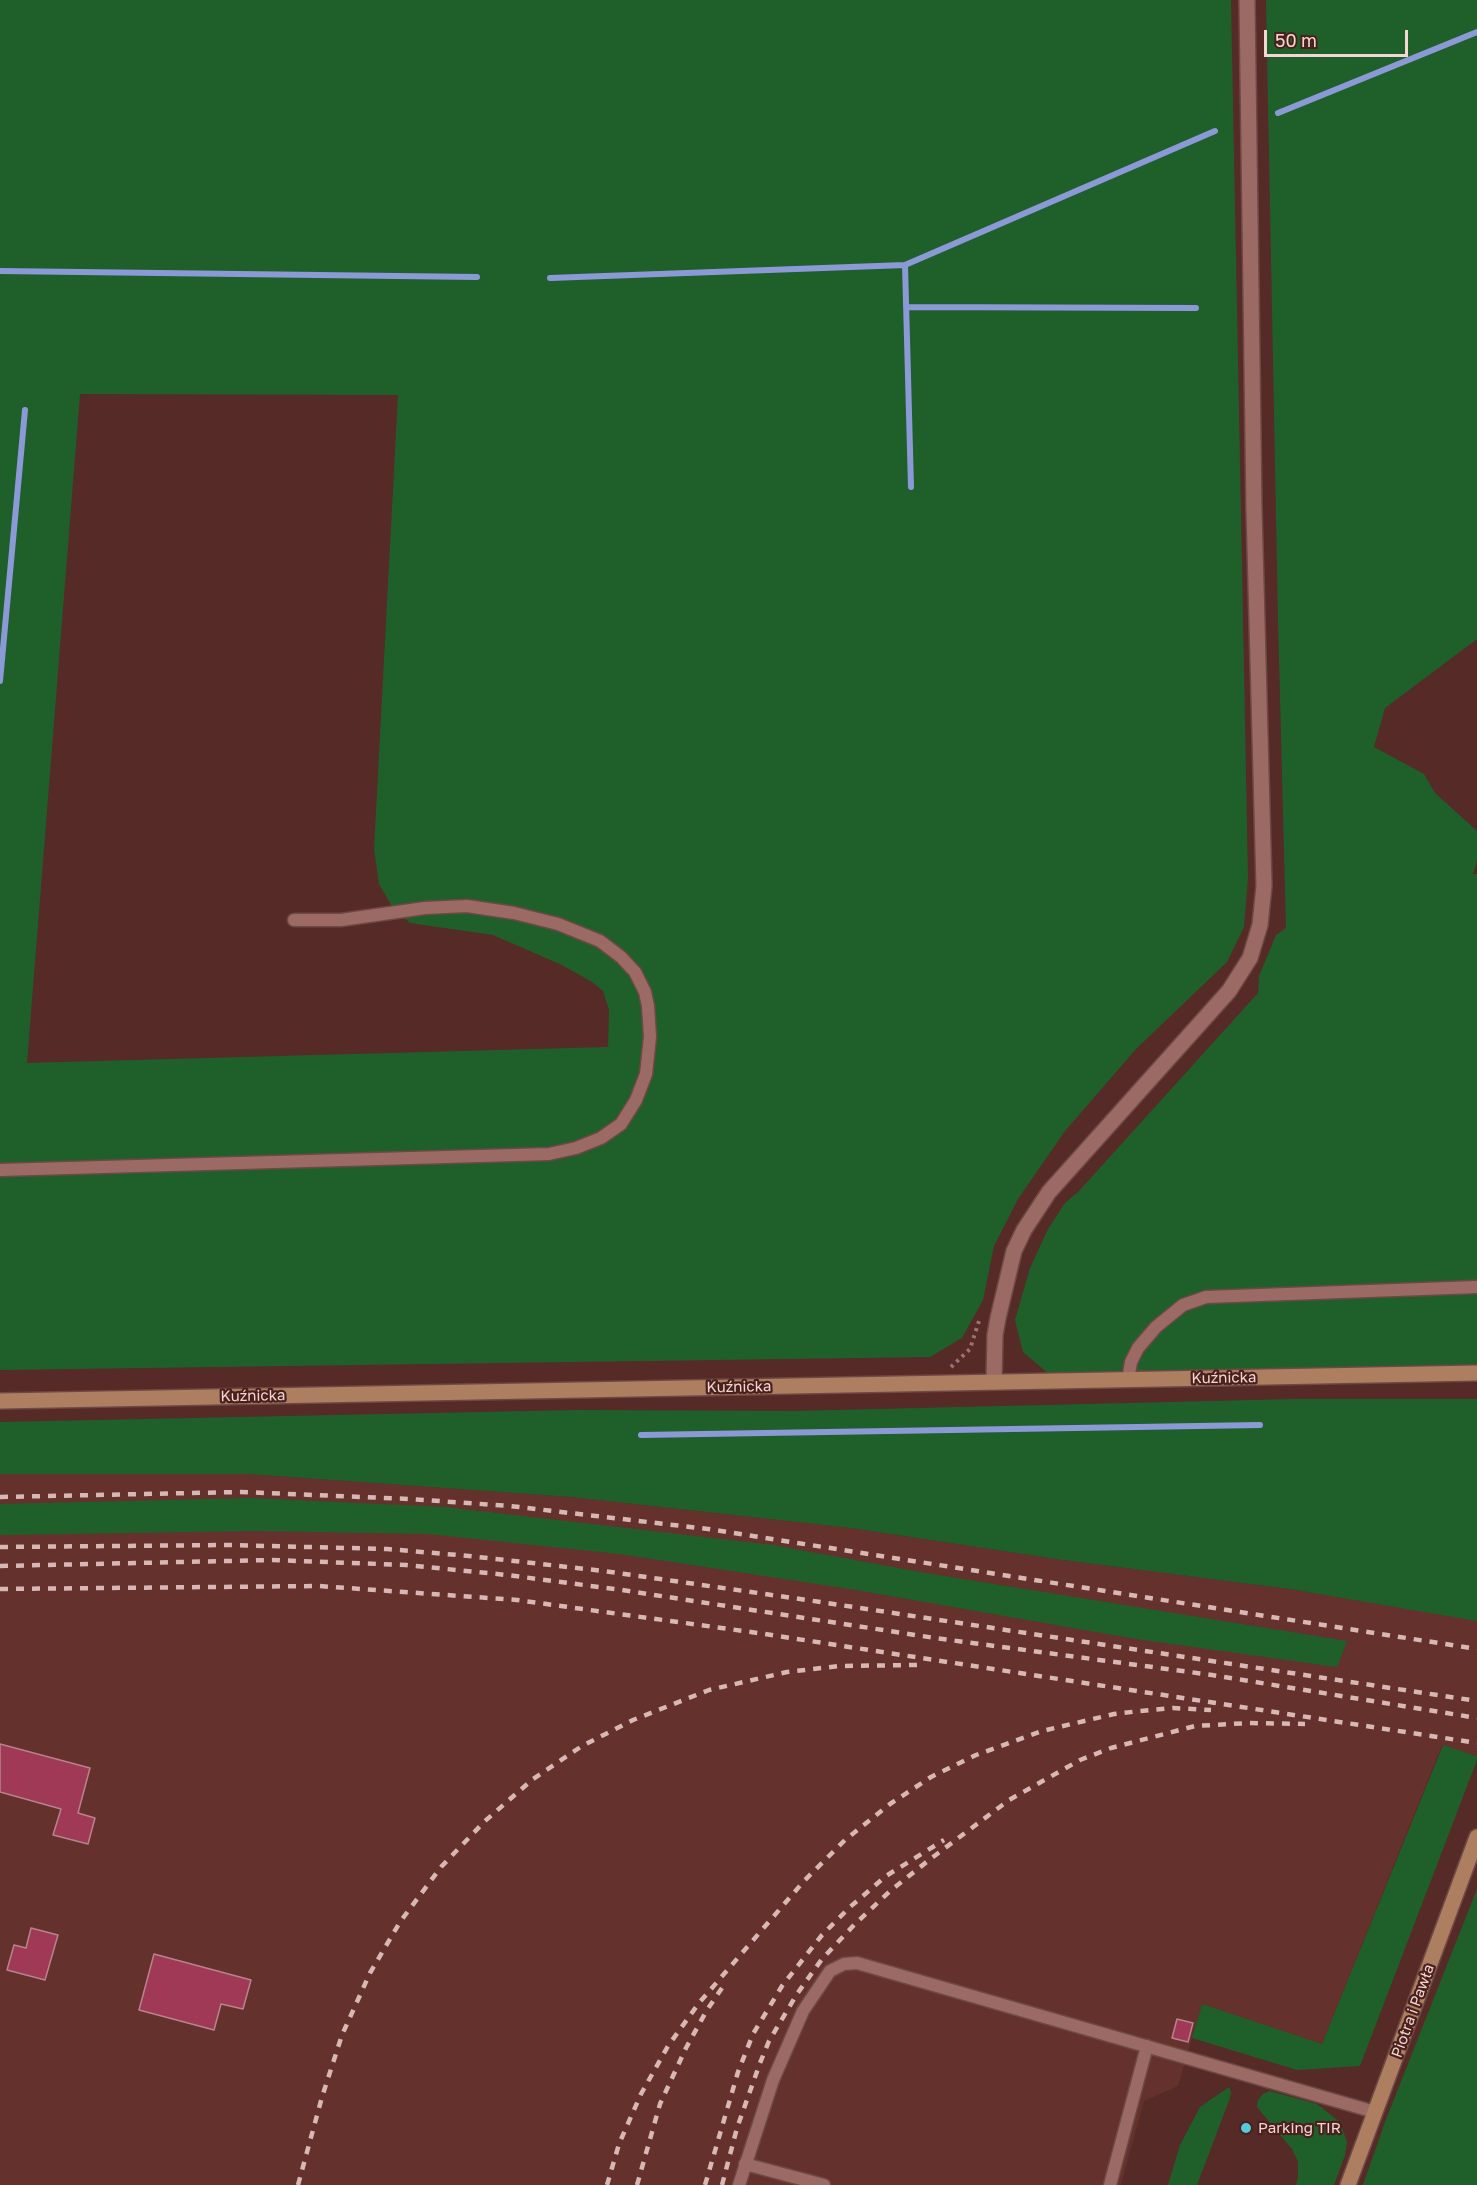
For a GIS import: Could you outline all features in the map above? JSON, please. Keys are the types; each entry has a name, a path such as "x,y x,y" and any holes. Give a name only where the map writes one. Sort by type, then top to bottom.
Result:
{"street":[{"path":"994,1382 995,1335 1014,1251 1036,1210 1101,1131 1229,991 1251,958 1260,925 1264,886 1254,509 1247,0"},
{"name":"Kuźnicka","path":"0,1401 1477,1373"},
{"name":"Piotra i Pawła","path":"1348,2185 1477,1837"}],"lane":[{"path":"0,1170 549,1154 576,1148 601,1138 621,1124 636,1100 646,1074 650,1037 645,992 635,972 621,957 600,941 558,924 514,913 467,906 425,908 341,920 294,920"},
{"path":"1128,1380 1131,1362 1138,1348 1156,1327 1183,1305 1206,1297 1477,1287"},
{"path":"739,2185 773,2080 803,2011 830,1971 844,1964 857,1963 1375,2112"},
{"path":"1110,2185 1147,2046"},
{"path":"745,2164 824,2185"}],"path":[{"path":"930,1383 930,1371 951,1367 970,1349 981,1315 998,1318"}],"shaded area":[{"path":"0,1474 248,1474 571,1497 851,1528 1063,1560 1290,1589 1438,1613 1477,1621 1477,1756 1442,1745 1322,2044 1202,2004 1178,2086 1144,2101 1121,2185 0,2185"}],"green space":[{"path":"0,0 1231,0 1248,878 1244,927 1227,962 1136,1049 1065,1131 1018,1199 994,1246 983,1300 962,1338 930,1357 0,1370","holes":["80,394 398,395 374,849 379,884 393,908 410,923 493,935 562,965 592,982 603,991 609,1010 608,1047 27,1063"]},
{"path":"1266,0 1477,0 1477,639 1385,708 1374,747 1424,774 1435,793 1477,831 1477,861 1473,874 1477,874 1477,1373 1057,1381 1023,1352 1015,1320 1030,1268 1048,1229 1065,1203 1079,1191 1258,993 1259,976 1276,935 1286,928"},
{"path":"1295,1399 1477,1399 1477,1621 1290,1589 1063,1560 851,1528 571,1497 248,1474 0,1474 0,1422 577,1410 795,1411"},
{"path":"250,1498 445,1507 773,1545 926,1573 1347,1641 1337,1667 1136,1639 856,1590 620,1554 428,1534 256,1531 0,1535 0,1504"},
{"path":"1443,1745 1477,1756 1477,1760 1360,2066 1297,2070 1192,2038 1202,2004 1322,2044"},
{"path":"1477,1889 1477,2185 1363,2185 1385,2122"},
{"path":"1229,2087 1230,2098 1197,2185 1168,2185 1180,2145 1200,2107"},
{"path":"1270,2091 1317,2104 1340,2122 1347,2142 1345,2155 1334,2185 1296,2185 1298,2162 1292,2149 1257,2107 1258,2100"}],"building":[{"path":"0,1744 90,1768 78,1813 95,1818 88,1844 53,1835 61,1809 0,1792"},
{"path":"31,1928 58,1935 45,1980 7,1970 14,1945 26,1948"},
{"path":"154,1954 251,1980 243,2009 221,2004 214,2030 139,2010"},
{"path":"1177,2019 1193,2023 1188,2042 1172,2038"}],"waterway":[{"path":"1278,113 1477,32"},
{"path":"550,278 905,265 1215,131"},
{"path":"905,265 911,487"},
{"path":"0,271 477,277"},
{"path":"906,307 1196,308"},
{"path":"0,681 25,410"},
{"path":"641,1435 1260,1425"}],"railway":[{"path":"0,1497 241,1492 510,1506 708,1529 1477,1649"},
{"path":"0,1547 228,1545 387,1549 469,1556 604,1571 807,1600 1477,1701"},
{"path":"0,1566 272,1560 406,1565 507,1575 622,1590 935,1638 1212,1675 1477,1718"},
{"path":"0,1589 319,1586 517,1600 758,1633 1477,1743"},
{"path":"298,2185 342,2035 370,1973 400,1922 441,1867 485,1821 533,1779 582,1746 633,1720 709,1690 787,1672 839,1666 917,1665"},
{"path":"607,2185 619,2144 641,2094 668,2046 699,2003 804,1881 845,1840 890,1804 931,1777 976,1755 1042,1731 1114,1714 1173,1708 1211,1710"},
{"path":"722,2185 737,2128 760,2063 769,2041 797,1994 822,1959 855,1924 889,1892 929,1860 1009,1800 1080,1760 1111,1748 1195,1726 1249,1723 1305,1724"},
{"path":"705,2185 738,2072 753,2034 782,1986 822,1935 850,1907 886,1876 944,1840"},
{"path":"637,2185 660,2104 686,2048 722,1988"}],"place":[{"name":"Parking TIR","path":"1246,2128"}]}
